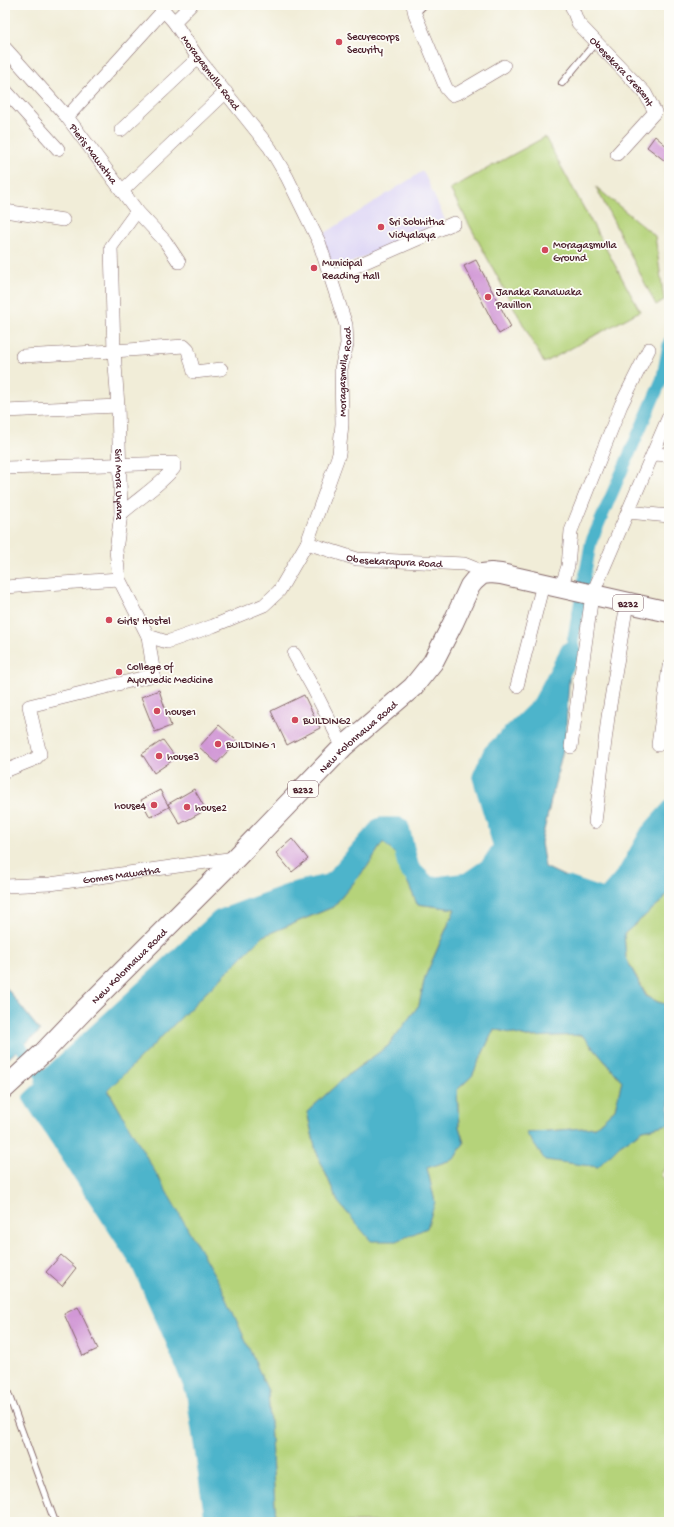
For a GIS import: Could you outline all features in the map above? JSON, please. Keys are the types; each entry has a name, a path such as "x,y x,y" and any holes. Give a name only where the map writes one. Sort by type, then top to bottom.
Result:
{"main road":[{"name":"B232","path":"482,574 501,574 669,612"},
{"name":"New Kolonnawa Road","path":"6,1087 44,1052 236,858 343,747 413,687 433,662 454,624 470,586 482,574"}],"street":[{"path":"174,22 191,5"},
{"name":"Obesekara Crescent","path":"571,5 578,23 645,93 655,112 617,154"},
{"path":"67,117 161,8"},
{"name":"Moragasmulla Road","path":"148,636 167,642 213,626 264,605 279,591 307,543 339,454 342,424 342,369 347,344 346,325 319,242 287,178 270,148 198,58 174,22 161,8"},
{"path":"417,8 446,88 452,95 460,92 504,66"},
{"name":"Pieris Mawatha","path":"5,48 67,117 137,211 165,241 179,262"},
{"path":"121,130 198,58"},
{"path":"5,90 58,149"},
{"path":"122,191 226,92"},
{"path":"5,211 63,220"},
{"name":"Siri Mora Uyana","path":"5,771 35,759 40,754 29,706 154,675 148,636 119,579 116,550 121,514 111,247 137,211"},
{"path":"331,277 454,223"},
{"path":"22,356 184,346 188,350 194,372 221,369"},
{"path":"517,686 556,587 568,566 571,531 621,405 649,349"},
{"path":"5,411 118,406"},
{"path":"570,747 589,594 628,512 669,416"},
{"path":"653,454 669,455"},
{"path":"5,468 174,463 174,468 164,481 139,498 121,514"},
{"path":"628,512 669,516"},
{"name":"Obesekarapura Road","path":"307,543 357,559 464,564 474,568 482,574"},
{"path":"5,587 119,579"},
{"path":"595,822 608,717 627,603"},
{"path":"294,654 343,747"},
{"path":"658,745 669,667"},
{"name":"Gomes Mawatha","path":"5,886 50,884 236,858"}],"lane":[{"path":"562,83 596,42"},
{"path":"5,1385 55,1522"}],"shaded area":[{"name":"Sri Sobhitha Vidyalaya","path":"423,171 445,220 333,271 322,235"}],"green space":[{"name":"Moragasmulla Ground","path":"545,137 640,311 544,363 450,189"},
{"path":"596,187 655,236 664,300 656,305"},
{"path":"383,842 396,854 417,904 455,909 425,977 419,1005 388,1046 345,1077 307,1112 316,1151 338,1202 435,1202 427,1168 454,1159 464,1143 459,1127 457,1090 472,1076 494,1029 527,1037 582,1035 622,1081 615,1109 595,1127 526,1133 598,1167 620,1145 643,1130 669,1124 669,1159 661,1175 669,1186 669,1522 276,1522 268,1391 108,1089 263,936 333,907 367,867"},
{"path":"669,891 669,1005 658,1002 647,996 626,958 624,934 663,900"}],"water":[{"path":"571,651 565,741 541,843 545,867 568,878 603,889 620,870 643,829 669,800 669,891 663,900 624,934 626,958 646,996 658,1002 669,1005 669,1124 643,1130 620,1145 598,1167 545,1160 526,1133 595,1127 615,1109 622,1081 582,1035 527,1037 494,1029 472,1076 457,1090 459,1127 464,1143 454,1159 427,1168 435,1202 427,1228 397,1241 371,1241 338,1202 316,1151 307,1112 345,1077 388,1046 419,1005 425,977 455,909 417,904 396,855 383,842 367,867 333,907 263,936 108,1090 222,1288 268,1391 276,1522 211,1522 192,1393 171,1340 137,1264 29,1098 221,920 296,892 332,884 381,828 399,828 409,869 429,888 468,883 490,868 504,847 483,777 493,754 542,706"},
{"path":"5,986 40,1031 5,1061"}],"building":[{"path":"655,136 669,148 669,164 647,147"},
{"name":"Janaka Ranawaka Pavillon","path":"476,260 511,327 499,334 464,266"},
{"name":"house1","path":"159,690 171,726 155,732 141,697"},
{"name":"BUILDING2","path":"304,695 320,728 287,745 271,711"},
{"name":"BUILDING 1","path":"219,725 237,741 217,763 199,747"},
{"name":"house3","path":"163,740 176,758 154,773 142,754"},
{"name":"house2","path":"194,789 206,810 180,824 168,804"},
{"name":"house4","path":"160,790 169,807 150,817 141,800"},
{"path":"292,839 308,859 292,872 276,853"},
{"path":"61,1255 76,1268 62,1286 46,1272"},
{"path":"78,1307 98,1349 83,1356 64,1314"}],"waterway":[{"path":"571,651 591,542 662,379 669,342"},
{"path":"46,1082 221,920 296,892 332,884 381,828 399,828 409,869 429,888 468,883 490,868 504,847 483,777 493,754 542,706 571,651"},
{"path":"564,878 603,890 620,870 643,829 669,800"},
{"path":"5,1036 21,1047 46,1082 29,1098 137,1264 171,1340 192,1393 211,1522"}],"place":[{"name":"Securecorps Security","path":"339,42"},
{"name":"Sri Sobhitha Vidyalaya","path":"381,227"},
{"name":"Moragasmulla Ground","path":"545,250"},
{"name":"Municipal Reading Hall","path":"314,268"},
{"name":"Janaka Ranawaka Pavillon","path":"488,297"},
{"name":"Girls' Hostel","path":"109,620"},
{"name":"College of Ayurvedic Medicine","path":"119,672"},
{"name":"house1","path":"157,711"},
{"name":"BUILDING2","path":"295,720"},
{"name":"BUILDING 1","path":"218,744"},
{"name":"house3","path":"159,756"},
{"name":"house4","path":"154,805"},
{"name":"house2","path":"187,807"}]}
